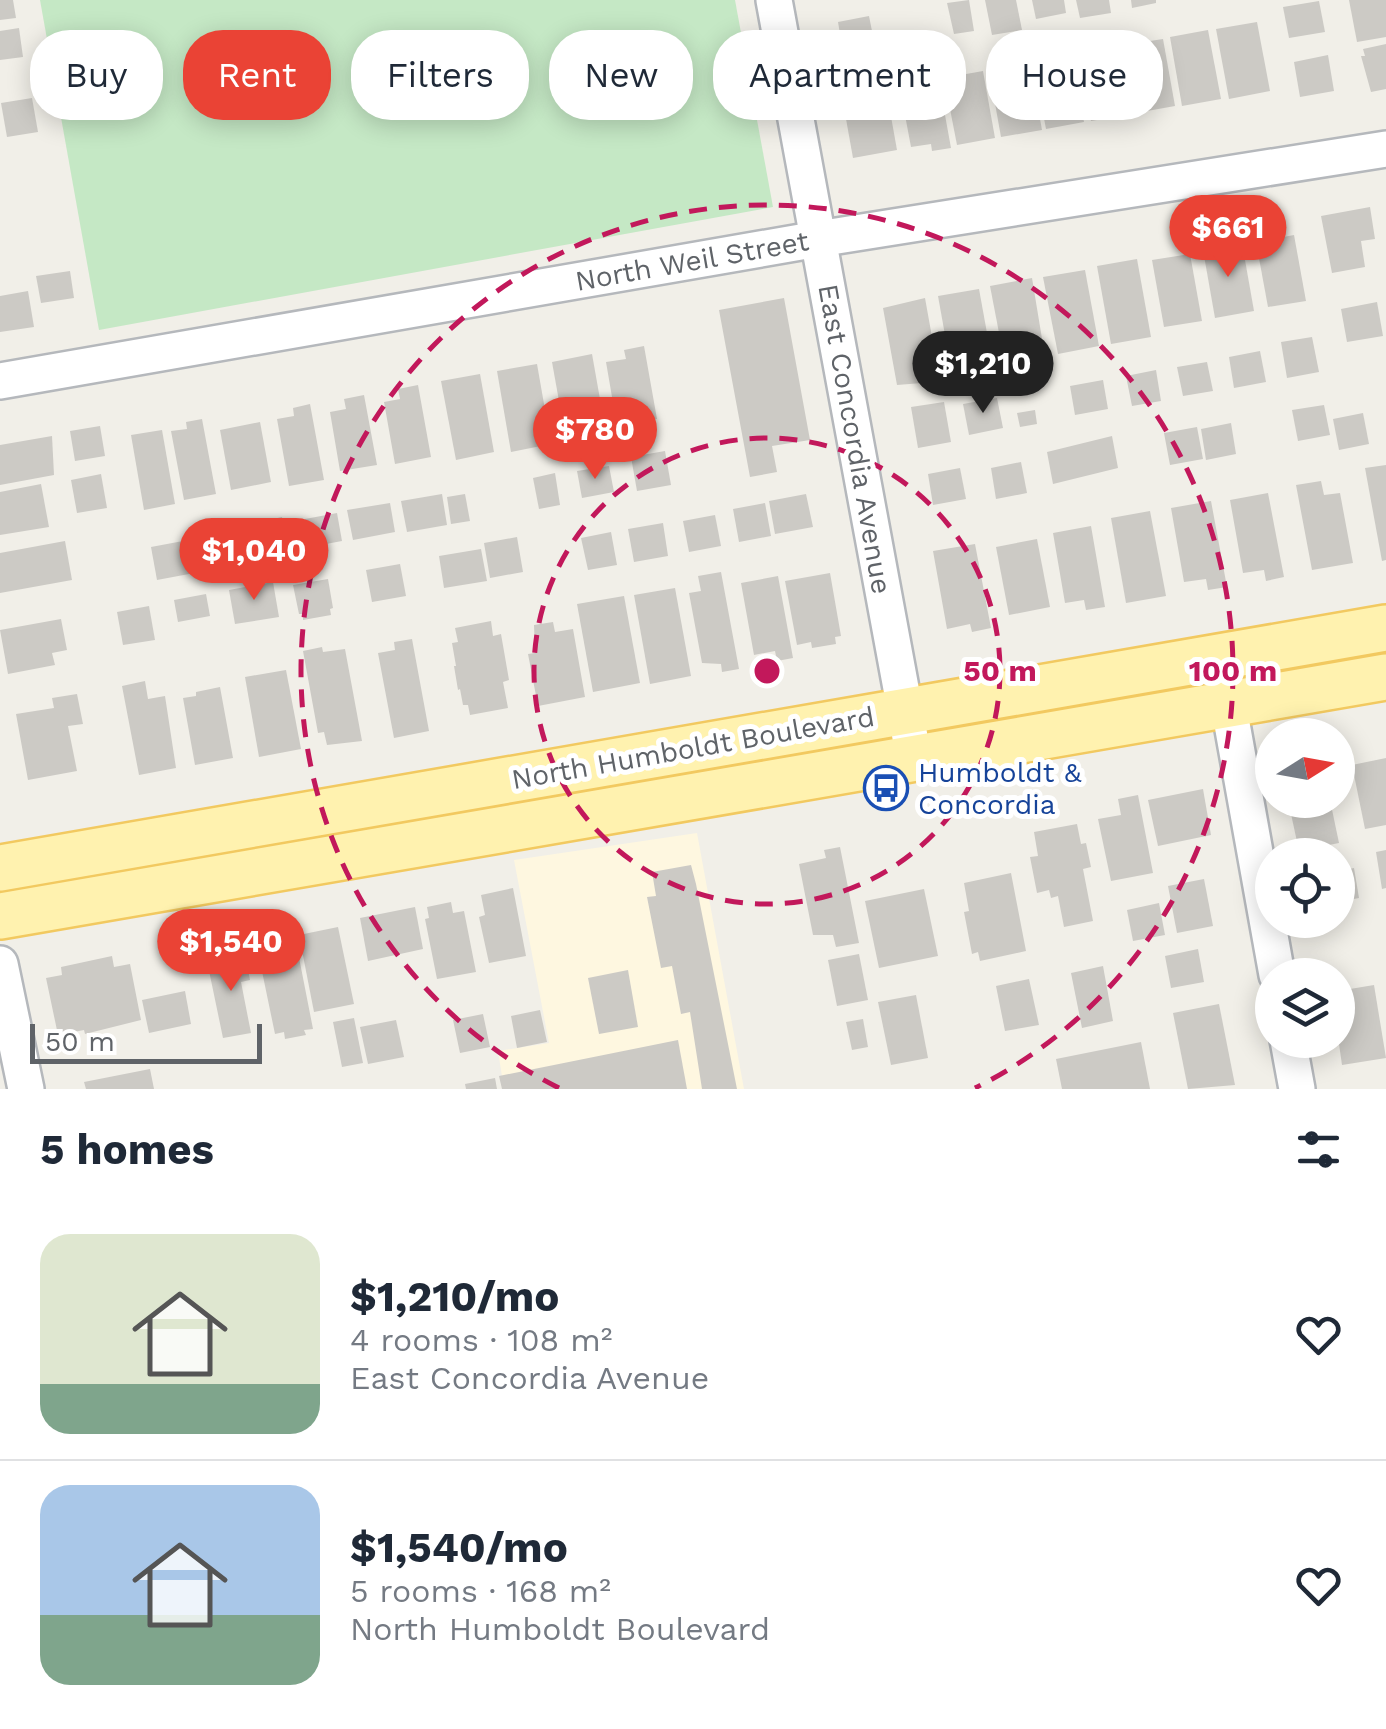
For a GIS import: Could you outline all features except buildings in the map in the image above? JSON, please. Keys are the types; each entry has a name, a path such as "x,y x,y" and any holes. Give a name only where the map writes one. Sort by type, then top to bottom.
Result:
{"main road":[{"name":"North Humboldt Boulevard","path":"0,868 1386,628"},
{"name":"North Humboldt Boulevard","path":"0,916 1386,677"}],"street":[{"name":"East Concordia Avenue","path":"774,0 914,759"},
{"name":"North Weil Street","path":"0,381 818,239 1386,149"},
{"path":"1220,656 1273,958"},
{"path":"0,964 26,1089"},
{"path":"1291,1058 1297,1089"}],"shaded area":[{"path":"697,833 744,1089 504,1089 498,1051 549,1043 514,860"}],"green space":[{"path":"40,0 735,0 741,30 713,30 713,120 757,120 773,207 99,330 61,120 163,120 163,30 45,30"}],"place":[{"name":"Humboldt & Concordia","path":"886,788"}]}
